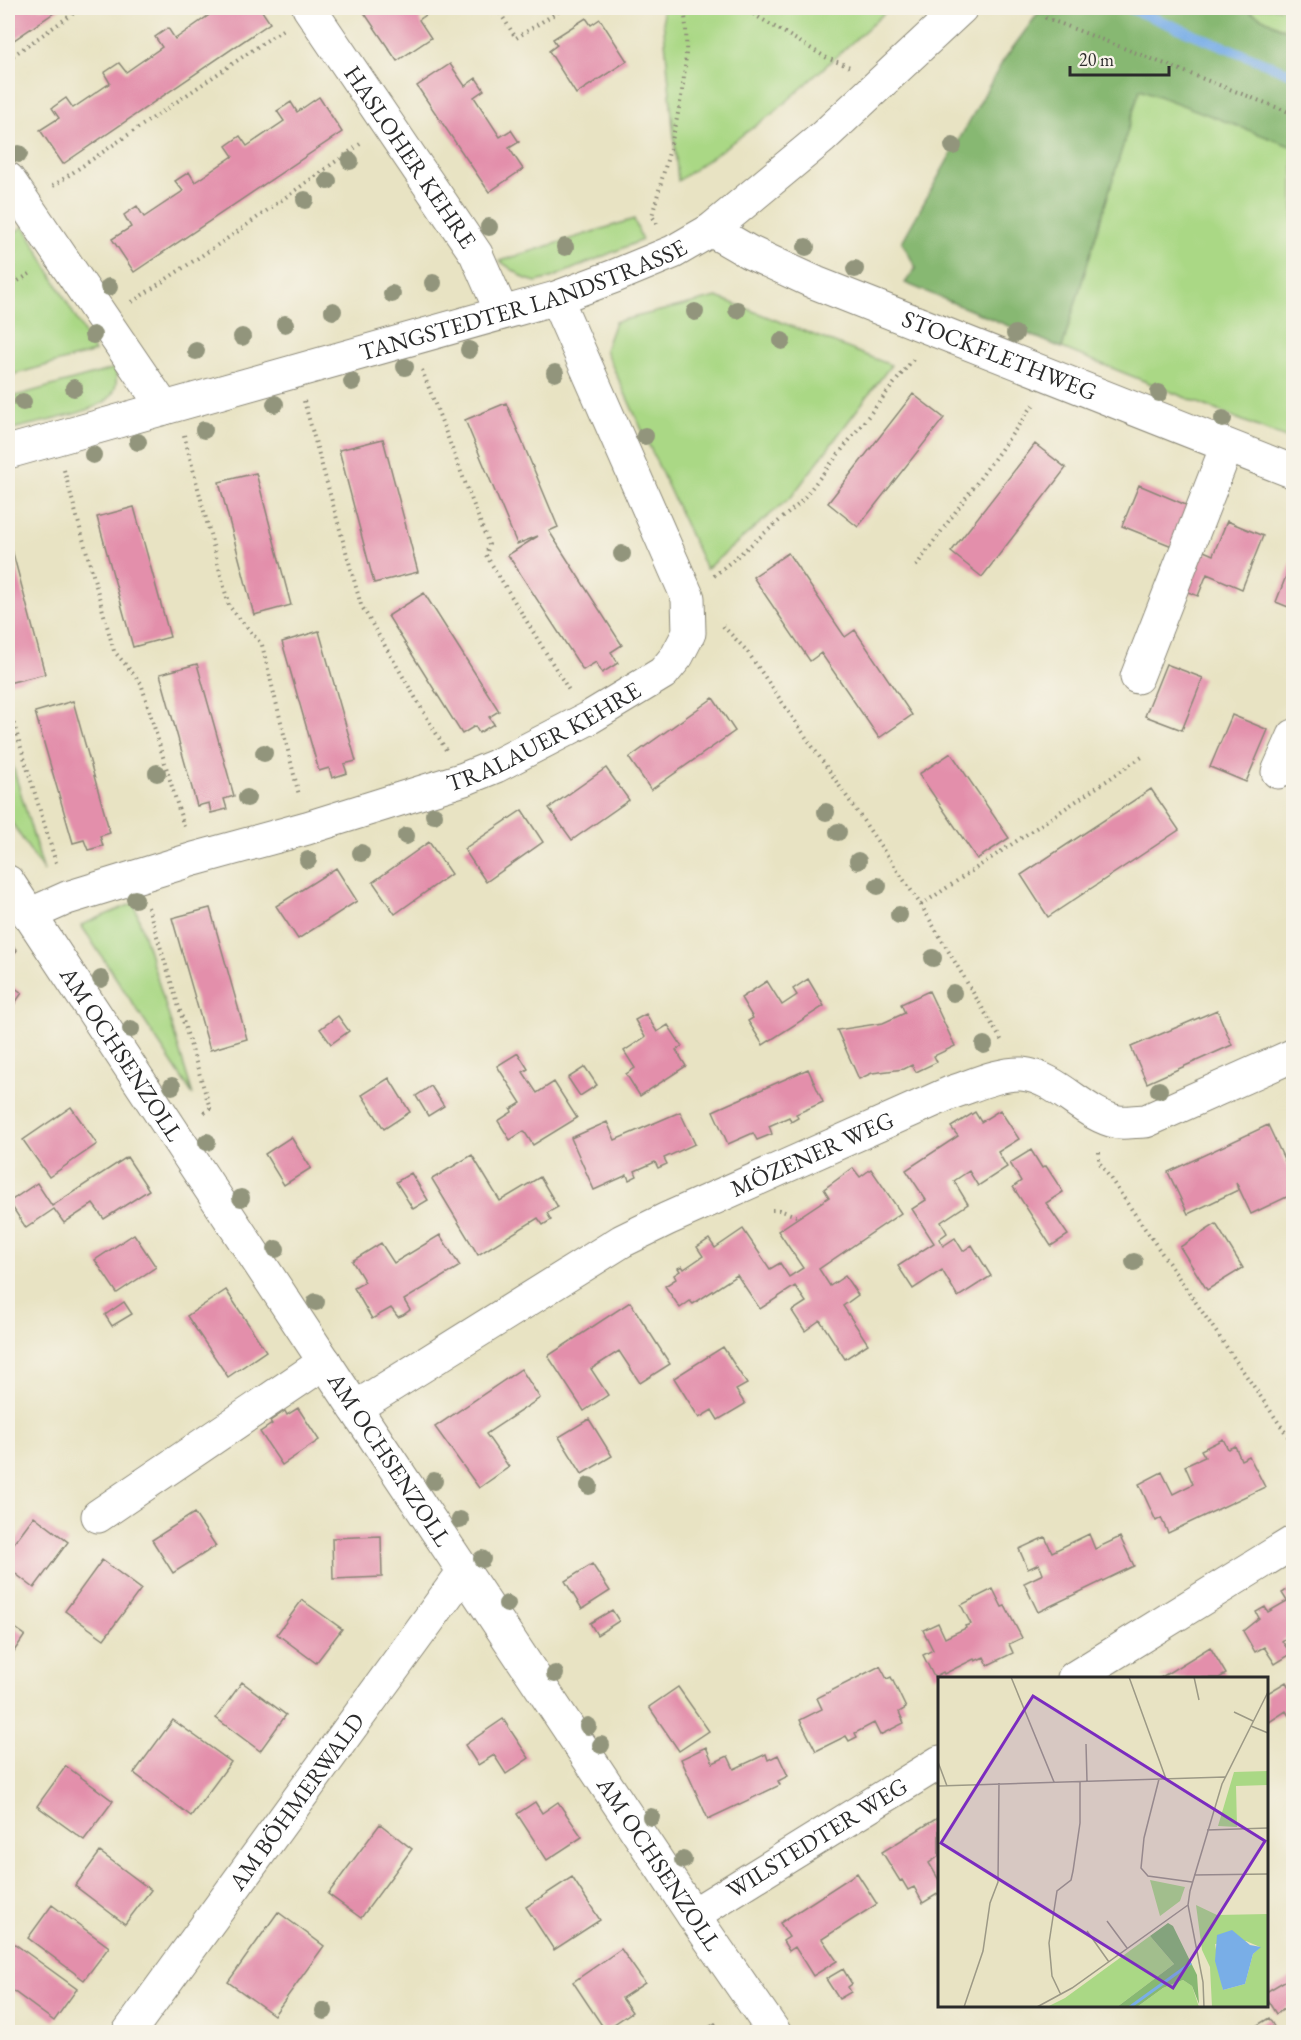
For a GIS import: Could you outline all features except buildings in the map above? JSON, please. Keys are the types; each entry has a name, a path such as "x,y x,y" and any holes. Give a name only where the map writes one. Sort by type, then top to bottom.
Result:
{"street":[{"name":"HASLOHER KEHRE","path":"309,8 477,254 502,313"},
{"name":"TANGSTEDTER LANDSTRASSE","path":"8,452 556,298 673,252 711,230 823,137 961,8"},
{"path":"16,192 104,320 170,406"},
{"name":"STOCKFLETHWEG","path":"711,230 748,252 816,283 934,332 1293,472"},
{"name":"TRALAUER KEHRE","path":"29,915 67,898 194,859 307,828 464,779 496,766 586,718 663,673 677,656 689,633 688,597 556,298"},
{"path":"1137,677 1227,446"},
{"path":"1278,772 1293,736"},
{"name":"AM OCHSENZOLL","path":"8,882 355,1408 693,1915 774,2032"},
{"path":"1022,1074 1042,1080 1101,1117 1120,1122 1146,1120 1293,1055"},
{"name":"MÖZENER WEG","path":"355,1408 622,1240 950,1093 995,1078 1022,1074"},
{"path":"98,1516 325,1362"},
{"path":"1076,1677 1293,1542"},
{"name":"AM BÖHMERWALD","path":"129,2032 465,1570"},
{"name":"WILSTEDTER WEG","path":"693,1915 938,1763"}],"path":[{"path":"8,59 81,8"},
{"path":"497,8 516,38 564,8"},
{"path":"673,252 652,216 679,110 687,30 684,8"},
{"path":"743,8 827,58 884,81"},
{"path":"1038,8 1046,18 1293,114"},
{"path":"16,192 281,30"},
{"path":"104,320 237,232 390,124"},
{"path":"934,332 800,504 688,597 728,630 747,651 921,905 1022,1074"},
{"path":"411,340 489,545 486,555 586,718"},
{"path":"296,371 361,605 464,779"},
{"path":"916,566 1053,378"},
{"path":"170,406 229,606 262,645 307,828"},
{"path":"56,439 114,651 141,684 194,859"},
{"path":"8,713 12,718 67,898"},
{"path":"921,905 1145,755"},
{"path":"139,876 210,1108 178,1139"},
{"path":"1101,1117 1099,1162 1293,1444"},
{"path":"769,1210 779,1210 799,1217"}],"green space":[{"path":"662,8 890,8 776,111 678,181"},
{"path":"1042,8 1243,8 1293,34 1293,147 1140,89 1062,348 905,283 916,268 902,242 1003,61"},
{"path":"1243,8 1293,8 1293,34"},
{"path":"1140,88 1293,147 1293,441 1062,348"},
{"path":"634,219 642,240 551,278 536,282 526,279 500,261"},
{"path":"24,226 95,352 8,376 8,237"},
{"path":"717,297 891,365 792,496 706,569 605,350 615,322"},
{"path":"116,368 114,392 102,403 77,413 8,430 8,398"},
{"path":"8,750 44,872 8,817"},
{"path":"134,903 193,1095 81,925"}],"waterway":[{"path":"1129,8 1294,75"}]}
